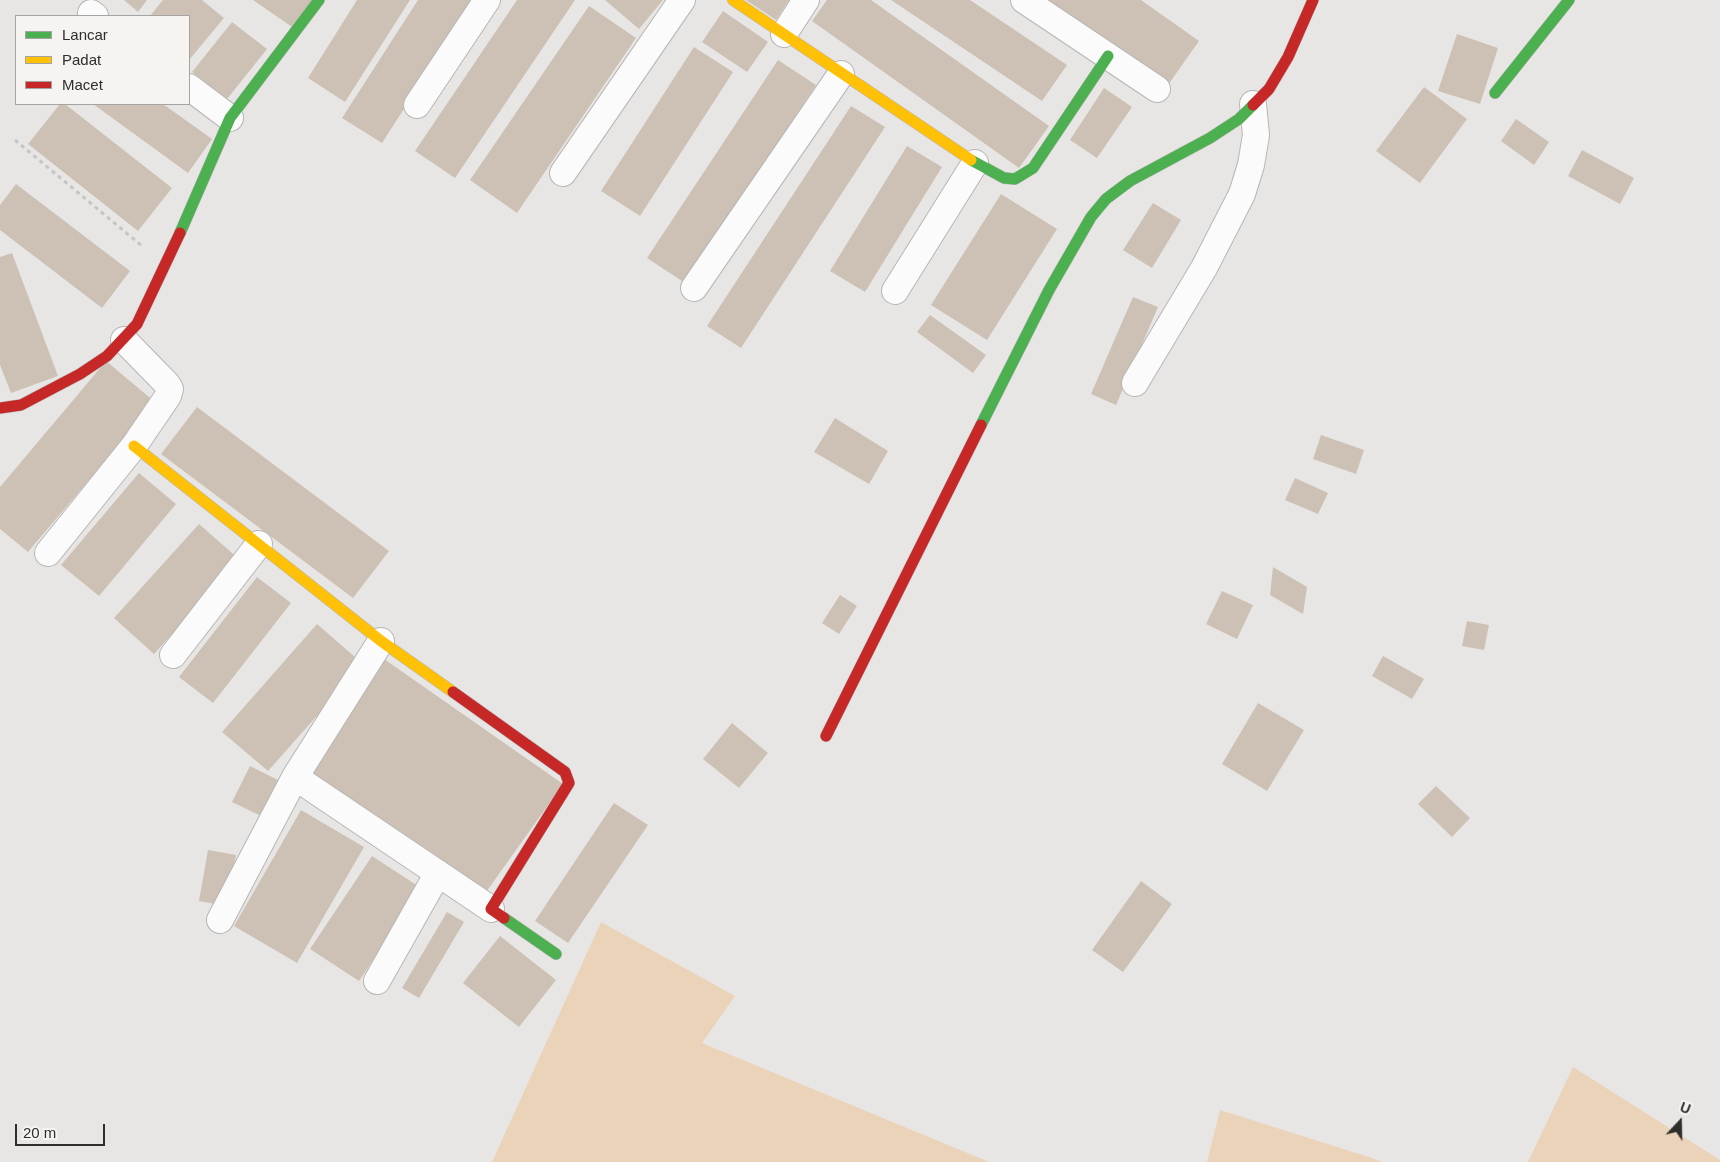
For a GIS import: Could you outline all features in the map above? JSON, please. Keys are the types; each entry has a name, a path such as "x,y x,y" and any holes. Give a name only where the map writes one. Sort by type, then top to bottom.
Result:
{"street":[{"path":"0,408 21,405 80,374 107,356 124,340 146,306 230,118 319,0"},
{"path":"417,105 487,0"},
{"path":"563,173 682,0"},
{"path":"733,0 976,163 1004,178 1015,179 1025,175 1033,168 1108,56"},
{"path":"784,34 806,0"},
{"path":"1024,0 1157,89"},
{"path":"826,736 1008,370 1053,282 1091,217 1106,199 1130,181 1210,138 1239,119 1268,89 1288,57 1313,0"},
{"path":"1495,92 1569,0"},
{"path":"694,288 841,74"},
{"path":"190,88 230,118"},
{"path":"1135,383 1204,268 1242,194 1251,165 1256,135 1253,104"},
{"path":"895,291 976,163"},
{"path":"48,553 134,446 166,400 170,390 167,384 124,340"},
{"path":"134,446 381,640 565,772 569,783 491,909"},
{"path":"173,655 259,544"},
{"path":"220,920 295,777 381,640"},
{"path":"295,777 556,954"},
{"path":"377,982 438,873"}],"path":[{"path":"15,140 165,266"}],"shaded area":[{"path":"601,922 735,996 702,1043 989,1162 492,1162"},
{"path":"1573,1067 1720,1160 1720,1162 1528,1162"},
{"path":"1220,1110 1369,1157 1382,1162 1207,1162"}],"building":[{"path":"124,0 147,0 138,12"},
{"path":"163,0 202,0 224,18 190,59 190,15 151,15"},
{"path":"253,0 315,0 295,29"},
{"path":"357,0 410,0 345,102 308,78"},
{"path":"418,0 474,0 382,143 342,118"},
{"path":"517,0 575,0 455,178 415,151"},
{"path":"605,0 663,0 639,29"},
{"path":"746,0 789,0 776,20"},
{"path":"827,0 871,0 1049,126 1019,168 812,21"},
{"path":"891,0 970,0 1067,65 1042,101"},
{"path":"1048,0 1141,0 1199,41 1168,85"},
{"path":"589,6 636,38 517,213 470,180"},
{"path":"723,11 768,42 747,72 702,42"},
{"path":"232,22 267,49 227,99 192,72"},
{"path":"1457,34 1498,48 1480,104 1438,91"},
{"path":"694,47 733,72 640,216 601,191"},
{"path":"778,60 816,85 685,283 647,258"},
{"path":"1424,87 1467,119 1420,183 1376,151"},
{"path":"1104,88 1132,107 1097,158 1070,140"},
{"path":"59,105 66,105 172,188 138,231 28,144"},
{"path":"94,105 164,105 212,139 188,173"},
{"path":"851,106 885,127 741,348 707,326"},
{"path":"1516,119 1549,142 1534,165 1501,141"},
{"path":"907,146 942,167 865,292 830,271"},
{"path":"1582,150 1634,178 1620,204 1568,176"},
{"path":"16,184 130,271 102,308 0,230 0,205"},
{"path":"1001,194 1057,229 987,340 931,305"},
{"path":"1153,203 1181,220 1152,268 1123,250"},
{"path":"12,253 58,376 11,393 0,365 0,257"},
{"path":"1133,297 1158,307 1116,405 1091,394"},
{"path":"930,315 986,355 973,373 917,332"},
{"path":"106,361 155,402 28,552 0,529 0,487"},
{"path":"197,407 389,551 353,598 161,454"},
{"path":"835,418 888,451 869,484 814,452"},
{"path":"1321,435 1364,450 1356,474 1313,459"},
{"path":"139,473 176,504 99,596 61,565"},
{"path":"1295,478 1328,493 1318,514 1285,500"},
{"path":"199,524 239,559 154,654 114,618"},
{"path":"1273,567 1307,587 1303,614 1270,595"},
{"path":"257,577 291,603 213,703 179,677"},
{"path":"1222,591 1253,605 1237,639 1206,624"},
{"path":"840,595 857,606 839,634 822,623"},
{"path":"1467,621 1489,625 1484,650 1462,646"},
{"path":"317,624 363,664 268,771 222,732"},
{"path":"1383,656 1424,679 1412,699 1372,676"},
{"path":"384,659 563,784 484,895 306,770"},
{"path":"1258,703 1304,730 1267,791 1222,764"},
{"path":"732,723 768,753 739,788 703,759"},
{"path":"250,766 278,780 261,816 232,802"},
{"path":"1436,786 1470,818 1452,837 1418,804"},
{"path":"614,803 648,825 568,943 535,921"},
{"path":"301,810 364,847 297,963 234,926"},
{"path":"208,850 236,855 226,906 199,901"},
{"path":"372,856 421,888 359,981 310,949"},
{"path":"1141,881 1172,904 1123,972 1092,950"},
{"path":"447,912 464,922 419,998 402,988"},
{"path":"500,936 556,980 519,1027 463,983"}],"traffic: fast":[{"path":"180,233 230,118 319,0"},
{"path":"1495,93 1569,0"},
{"path":"971,160 1004,178 1015,179 1033,168 1108,56"},
{"path":"981,425 1049,290 1091,217 1106,199 1130,181 1210,138 1239,119 1253,105"},
{"path":"504,918 556,954"}],"traffic: slow":[{"path":"733,0 971,160"},
{"path":"134,446 381,641 453,692"}],"traffic: jam":[{"path":"1253,105 1269,89 1288,57 1313,0"},
{"path":"0,408 21,405 80,374 107,356 137,324 180,233"},
{"path":"826,736 981,425"},
{"path":"453,692 565,772 569,783 491,909 504,918"}]}
